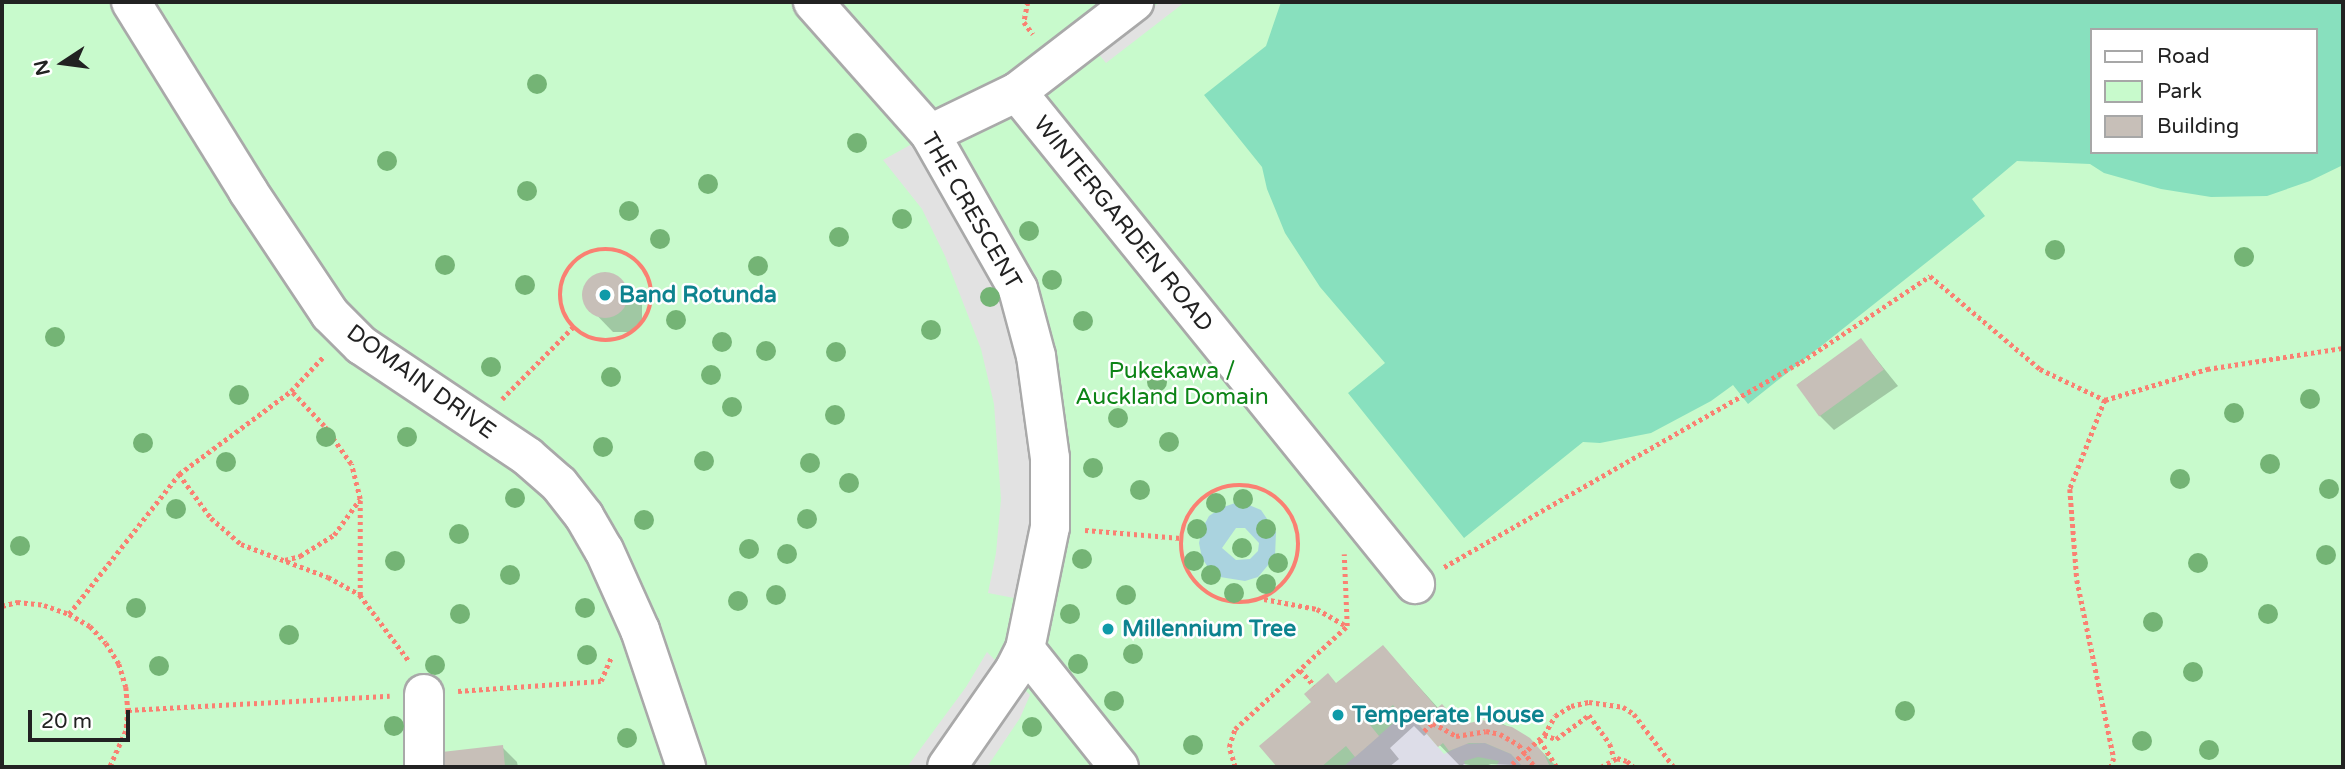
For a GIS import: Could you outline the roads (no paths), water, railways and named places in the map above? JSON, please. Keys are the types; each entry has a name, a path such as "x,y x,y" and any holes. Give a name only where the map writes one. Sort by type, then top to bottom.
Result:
{"street":[{"name":"DOMAIN DRIVE","path":"131,2 248,191 330,314 361,345 528,457 559,484 584,516 604,550 640,630 687,767"},
{"name":"THE CRESCENT","path":"813,2 930,134 1018,289 1036,356 1050,458 1050,527 1025,649 1015,669 947,767"},
{"path":"930,134 1017,92 1134,2"},
{"name":"WINTERGARDEN ROAD","path":"1017,92 1415,584"},
{"path":"1025,649 1119,767"},
{"path":"424,694 424,767"}],"water":[{"path":"1235,503 1261,510 1276,532 1275,557 1258,577 1245,581 1220,577 1209,569 1202,558 1199,543 1202,529 1209,516","holes":["1236,528 1245,528 1259,543 1258,551 1250,559 1236,560 1222,548"]}],"place":[{"name":"Band Rotunda","path":"605,295"},
{"name":"Millennium Tree","path":"1108,629"},
{"name":"Temperate House","path":"1338,715"}],"park label":[{"name":"Pukekawa / Auckland Domain","path":"1172,384"}]}
